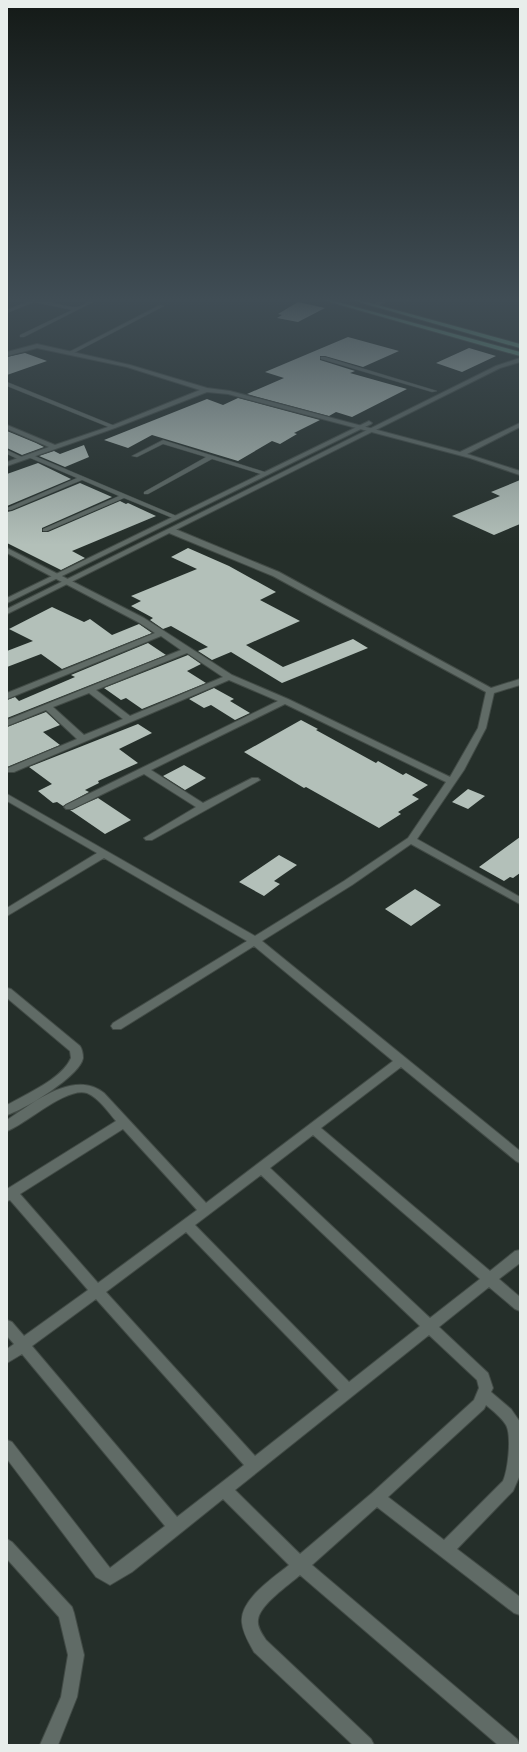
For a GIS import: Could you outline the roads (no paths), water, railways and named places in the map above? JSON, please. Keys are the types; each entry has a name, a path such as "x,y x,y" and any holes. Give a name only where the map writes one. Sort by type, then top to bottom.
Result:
{"street":[{"path":"179,382 206,390 228,392 461,454 520,473"},
{"path":"7,601 359,427 455,382"},
{"path":"7,612 172,531 369,430 468,382"},
{"path":"7,464 113,427 206,390"},
{"path":"461,454 520,425"},
{"path":"7,427 54,447"},
{"path":"172,531 276,574 490,690 520,682"},
{"path":"7,550 140,620 229,677 285,701 452,781"},
{"path":"7,696 162,634"},
{"path":"7,724 187,650"},
{"path":"11,770 229,677"},
{"path":"90,690 129,719"},
{"path":"116,1026 348,883 411,840 452,781 482,728 490,690"},
{"path":"69,807 285,701"},
{"path":"48,707 83,739"},
{"path":"145,770 203,807"},
{"path":"149,838 203,807 255,780"},
{"path":"7,797 255,941 520,1158"},
{"path":"411,840 520,901"},
{"path":"7,913 103,854"},
{"path":"7,992 76,1049 77,1059 70,1070 57,1082 7,1111"},
{"path":"7,1357 205,1212 401,1061"},
{"path":"7,1126 63,1093 80,1088 92,1090 100,1096 205,1212"},
{"path":"124,1122 9,1194 254,1465"},
{"path":"314,1128 520,1305"},
{"path":"262,1168 483,1377 486,1388 479,1404 377,1498 299,1564 256,1603 249,1616 250,1628 260,1646 365,1745"},
{"path":"187,1225 348,1390"},
{"path":"7,1447 102,1572 110,1576 126,1566 176,1527 520,1255"},
{"path":"7,1326 176,1527"},
{"path":"445,1550 508,1486 514,1472 516,1450 514,1425 506,1414 483,1394"},
{"path":"223,1489 299,1564 511,1745"},
{"path":"377,1498 520,1607"},
{"path":"7,1547 66,1613 76,1655 69,1697 49,1745"}],"lane":[{"path":"401,382 434,392"},
{"path":"7,384 113,427"},
{"path":"135,456 163,442 266,474"},
{"path":"7,452 22,459"},
{"path":"30,456 176,518"},
{"path":"146,493 211,457"},
{"path":"9,509 82,478"},
{"path":"45,530 123,496"}]}
